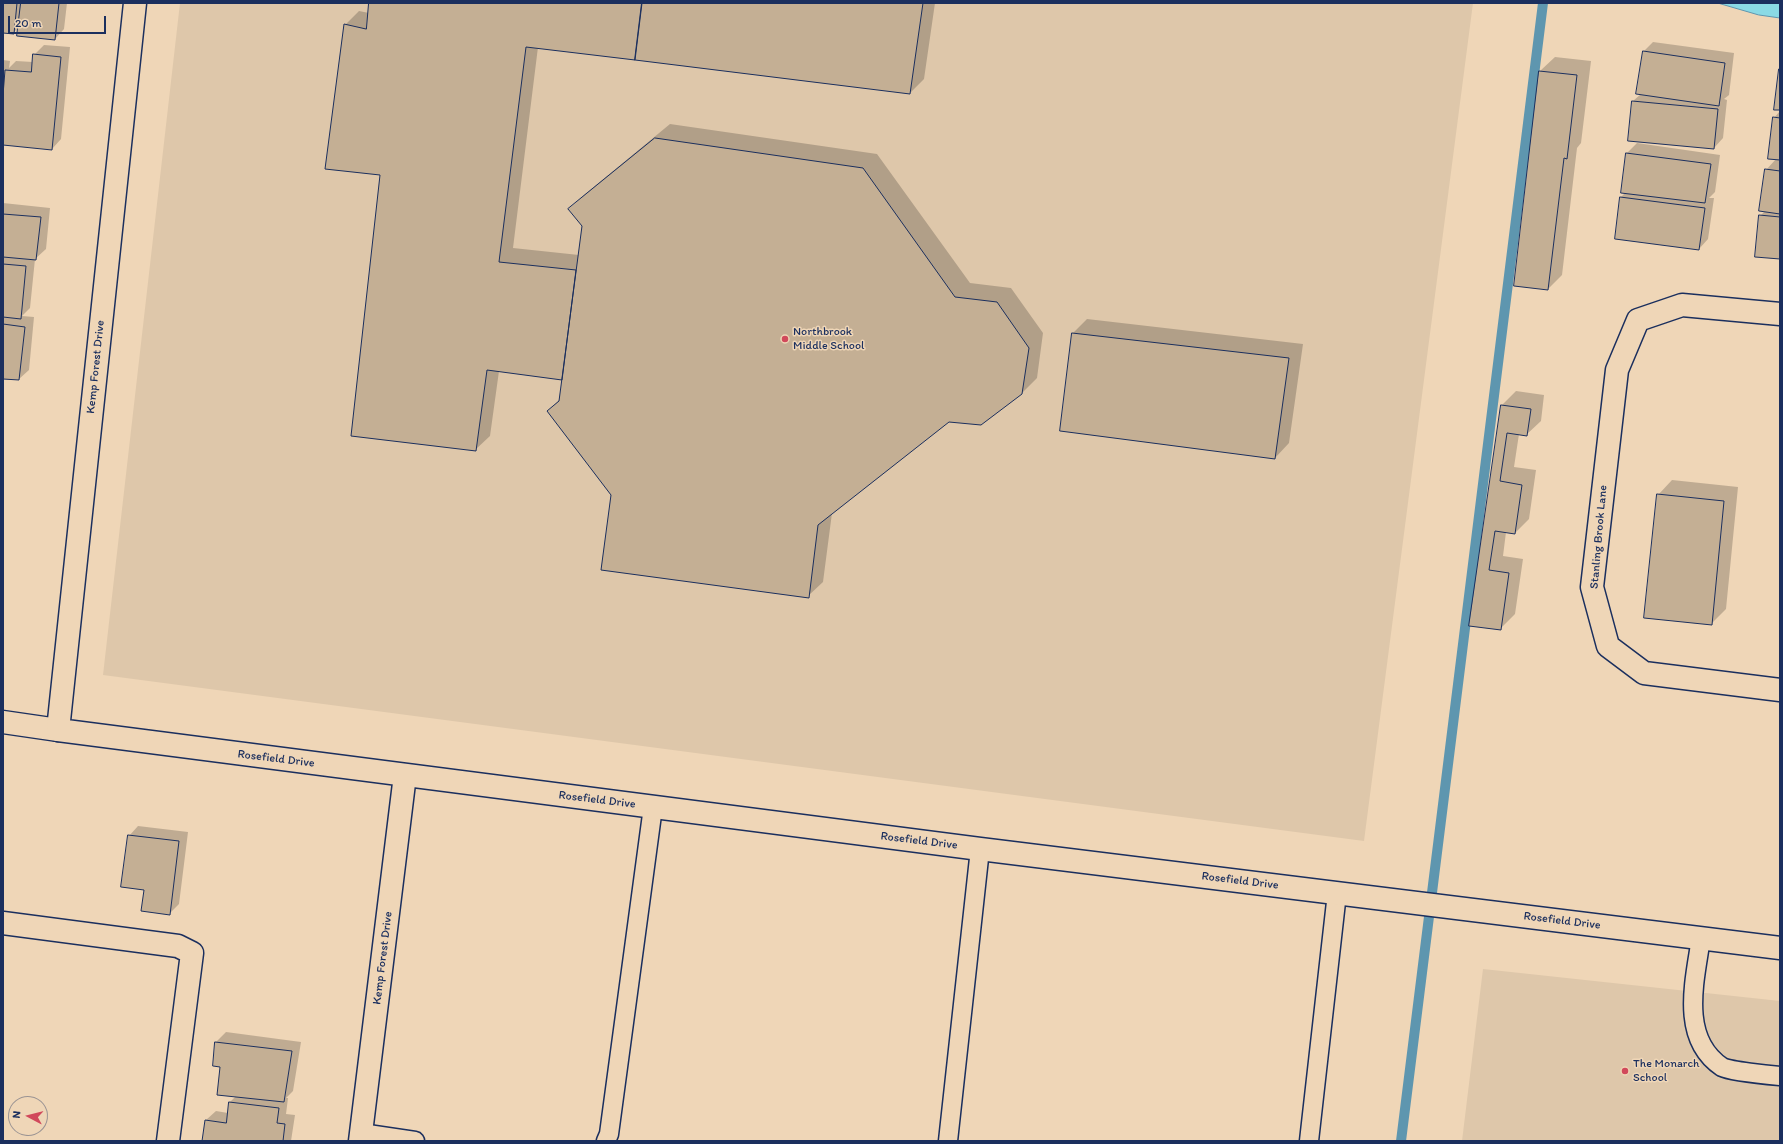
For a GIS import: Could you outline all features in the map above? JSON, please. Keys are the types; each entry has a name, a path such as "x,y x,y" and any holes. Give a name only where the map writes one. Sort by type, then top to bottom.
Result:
{"street":[{"name":"Kemp Forest Drive","path":"58,730 135,3"},
{"name":"Stanling Brook Lane","path":"1780,314 1682,305 1638,320 1617,370 1592,587 1608,646 1644,673 1780,690"},
{"name":"Rosefield Drive","path":"3,722 980,849 1780,948"},
{"name":"Kemp Forest Drive","path":"360,1137 405,775"},
{"path":"3,923 178,946 192,953 168,1141"}],"lane":[{"path":"606,1141 610,1126 653,807"},
{"path":"948,1141 980,849"},
{"path":"1309,1141 1337,893"},
{"path":"1701,938 1693,998 1693,1017 1697,1034 1706,1051 1723,1067 1780,1076"},
{"path":"360,1137 415,1141"}],"shaded area":[{"name":"Northbrook Middle School","path":"180,3 1473,3 1364,841 103,675"},
{"name":"The Monarch School","path":"1483,969 1780,1001 1780,1141 1462,1141"}],"water":[{"path":"1718,3 1780,3 1780,18 1759,15"}],"building":[{"path":"3,3 17,3 14,34 3,33"},
{"path":"21,3 59,3 55,40 17,36"},
{"path":"369,3 642,3 635,60 526,47 499,262 576,270 562,380 487,370 476,451 351,436 380,175 325,169 344,24 366,29"},
{"path":"642,3 923,3 910,94 635,60"},
{"path":"1643,51 1725,63 1719,106 1636,94"},
{"path":"33,54 61,57 52,150 3,145 3,95 5,70 31,72"},
{"path":"1779,69 1780,110 1774,110"},
{"path":"1539,71 1577,75 1567,159 1564,158 1548,290 1514,286"},
{"path":"1632,101 1718,109 1714,149 1628,141"},
{"path":"1773,117 1780,118 1780,160 1768,159"},
{"path":"655,138 863,168 955,297 997,302 1029,348 1022,394 981,425 949,422 818,525 809,598 601,570 611,495 547,411 559,401 582,226 568,209"},
{"path":"1626,153 1711,164 1705,203 1621,193"},
{"path":"1765,169 1780,171 1780,214 1759,211"},
{"path":"1620,197 1705,208 1699,250 1615,239"},
{"path":"3,214 41,217 36,260 3,257"},
{"path":"1759,215 1780,217 1780,259 1755,257"},
{"path":"3,264 26,266 21,319 3,317"},
{"path":"3,324 25,327 19,380 3,379"},
{"path":"1072,333 1289,358 1275,459 1060,431"},
{"path":"1501,405 1531,409 1527,436 1507,433 1500,481 1522,485 1515,534 1495,531 1489,570 1509,573 1501,630 1469,626"},
{"path":"1657,494 1724,501 1712,625 1644,618"},
{"path":"128,835 179,841 170,915 141,911 144,890 121,887"},
{"path":"215,1042 292,1051 284,1102 217,1095 220,1067 213,1066"},
{"path":"229,1102 279,1108 277,1123 285,1124 283,1141 202,1141 205,1120 226,1123"}],"waterway":[{"path":"1401,1141 1543,3"}],"place":[{"name":"Northbrook Middle School","path":"785,339"},
{"name":"The Monarch School","path":"1625,1071"}]}
